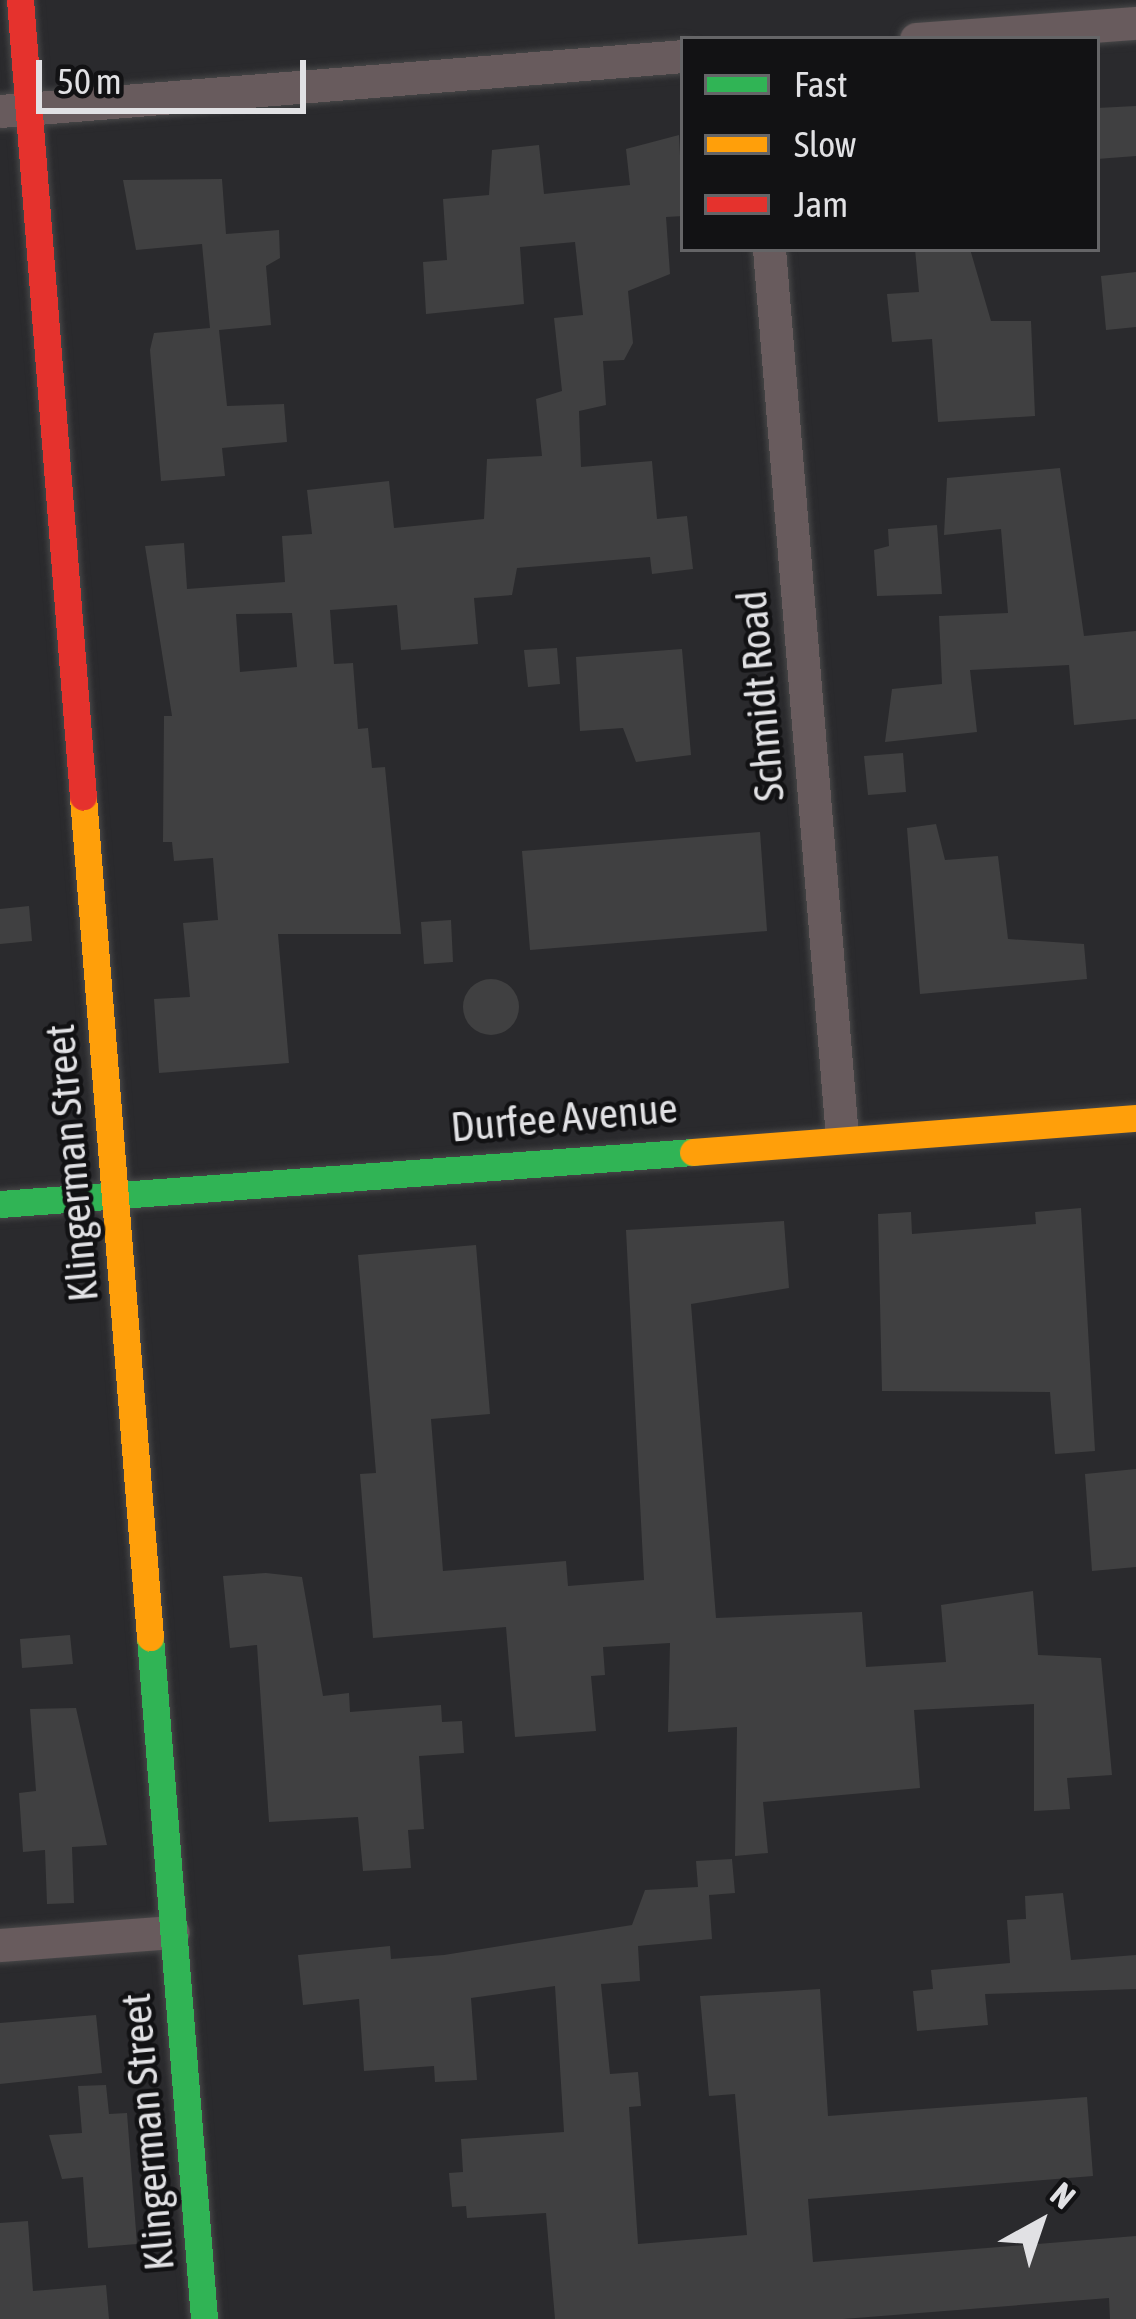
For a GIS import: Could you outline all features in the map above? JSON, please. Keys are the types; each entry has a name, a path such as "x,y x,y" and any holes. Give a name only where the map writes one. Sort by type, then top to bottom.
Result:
{"street":[{"name":"Klingerman Street","path":"20,0 14,110 116,1195 204,2319"},
{"path":"943,36 1122,16"},
{"path":"14,110 680,56"},
{"name":"Schmidt Road","path":"769,252 842,1137"},
{"name":"Durfee Avenue","path":"0,1204 1136,1118"},
{"path":"0,1945 173,1932"}],"building":[{"path":"1136,106 1136,156 1100,159 1100,108"},
{"path":"679,135 680,216 666,217 670,274 628,291 633,343 624,360 603,361 606,405 579,411 581,467 652,461 657,519 687,516 693,569 652,574 650,557 517,568 512,595 474,598 478,644 401,650 397,605 330,610 334,664 353,663 358,729 368,728 372,768 385,767 401,934 278,934 289,1063 159,1073 154,999 190,997 183,923 218,920 213,858 174,861 172,842 163,842 164,716 172,716 145,546 184,543 187,589 285,582 282,536 312,534 307,490 389,481 394,528 484,519 487,459 542,456 536,399 562,391 554,318 583,315 575,242 520,247 524,304 426,314 423,262 447,260 443,199 489,195 492,150 539,145 544,194 630,185 626,149","holes":["292,613 297,667 240,672 236,614"]},
{"path":"222,179 226,234 279,230 280,258 266,266 271,325 219,330 227,406 284,404 287,442 222,448 225,476 161,481 150,350 154,333 210,328 202,244 136,250 123,180"},
{"path":"915,252 971,252 991,321 1031,321 1035,416 938,422 932,339 892,342 887,294 919,292"},
{"path":"1136,272 1136,327 1106,330 1101,276"},
{"path":"1060,468 1084,636 1136,631 1136,719 1074,725 1069,665 970,670 977,732 885,742 892,689 942,684 939,616 1008,613 1001,529 944,535 947,478"},
{"path":"937,525 942,594 877,596 874,550 889,546 888,529"},
{"path":"557,648 560,684 528,687 524,650"},
{"path":"682,649 691,755 636,762 623,728 580,731 576,657"},
{"path":"903,753 906,792 868,795 864,756"},
{"path":"936,824 945,860 998,856 1008,939 1084,944 1087,979 920,994 907,828"},
{"path":"760,832 767,931 530,950 522,851"},
{"path":"29,906 32,941 0,944 0,909"},
{"path":"451,920 453,962 424,964 421,922"},
{"path":"491,979 511,987 519,1007 511,1027 491,1035 471,1027 463,1007 471,987"},
{"path":"1081,1208 1095,1451 1055,1454 1050,1392 882,1391 878,1214 911,1212 912,1234 1036,1224 1035,1212"},
{"path":"784,1221 789,1288 691,1304 716,1618 862,1612 866,1667 946,1662 941,1605 1033,1591 1038,1655 1101,1658 1112,1775 1067,1778 1070,1809 1034,1811 1034,1704 914,1710 920,1788 763,1802 768,1853 735,1856 737,1727 668,1732 670,1643 603,1647 605,1675 591,1676 596,1731 515,1737 506,1627 373,1638 360,1474 376,1473 358,1255 476,1245 490,1414 431,1419 443,1571 566,1561 568,1586 644,1580 626,1230"},
{"path":"1136,1469 1136,1567 1092,1571 1085,1474"},
{"path":"223,1576 302,1577 323,1696 349,1693 350,1712 441,1705 442,1722 462,1721 464,1753 419,1756 424,1829 408,1830 411,1868 363,1871 358,1817 269,1822 257,1645 230,1648"},
{"path":"70,1635 73,1664 22,1668 20,1639"},
{"path":"76,1708 107,1845 72,1847 74,1903 47,1904 45,1850 23,1852 19,1793 36,1791 30,1709"},
{"path":"732,1859 735,1893 709,1895 712,1939 638,1946 640,1981 601,1984 610,2074 638,2072 641,2106 629,2107 638,2244 747,2235 735,2094 709,2096 700,1996 820,1989 828,2116 1087,2097 1093,2176 808,2199 813,2262 1136,2236 1136,2319 1110,2319 1109,2298 843,2319 555,2319 546,2213 467,2218 466,2206 452,2207 449,2173 463,2172 461,2139 564,2132 555,1986 471,1998 477,2080 435,2082 434,2066 364,2071 359,1999 303,2005 298,1955 390,1946 391,1959 444,1955 632,1925 645,1890 698,1887 696,1861"},
{"path":"1063,1893 1071,1960 1136,1955 1136,1989 985,1994 988,2025 917,2031 913,1991 933,1989 931,1970 1010,1963 1007,1920 1026,1919 1025,1896"},
{"path":"96,2015 102,2073 0,2084 0,2023"},
{"path":"106,2085 109,2114 127,2113 137,2244 88,2248 83,2177 62,2179 49,2135 82,2133 78,2086"},
{"path":"28,2221 33,2291 106,2285 109,2319 0,2319 0,2223"}],"traffic: fast":[{"path":"0,1204 693,1152"},
{"path":"150,1637 204,2319"}],"traffic: slow":[{"path":"83,797 150,1637"},
{"path":"693,1152 1136,1118"}],"traffic: jam":[{"path":"20,0 83,797"}]}
